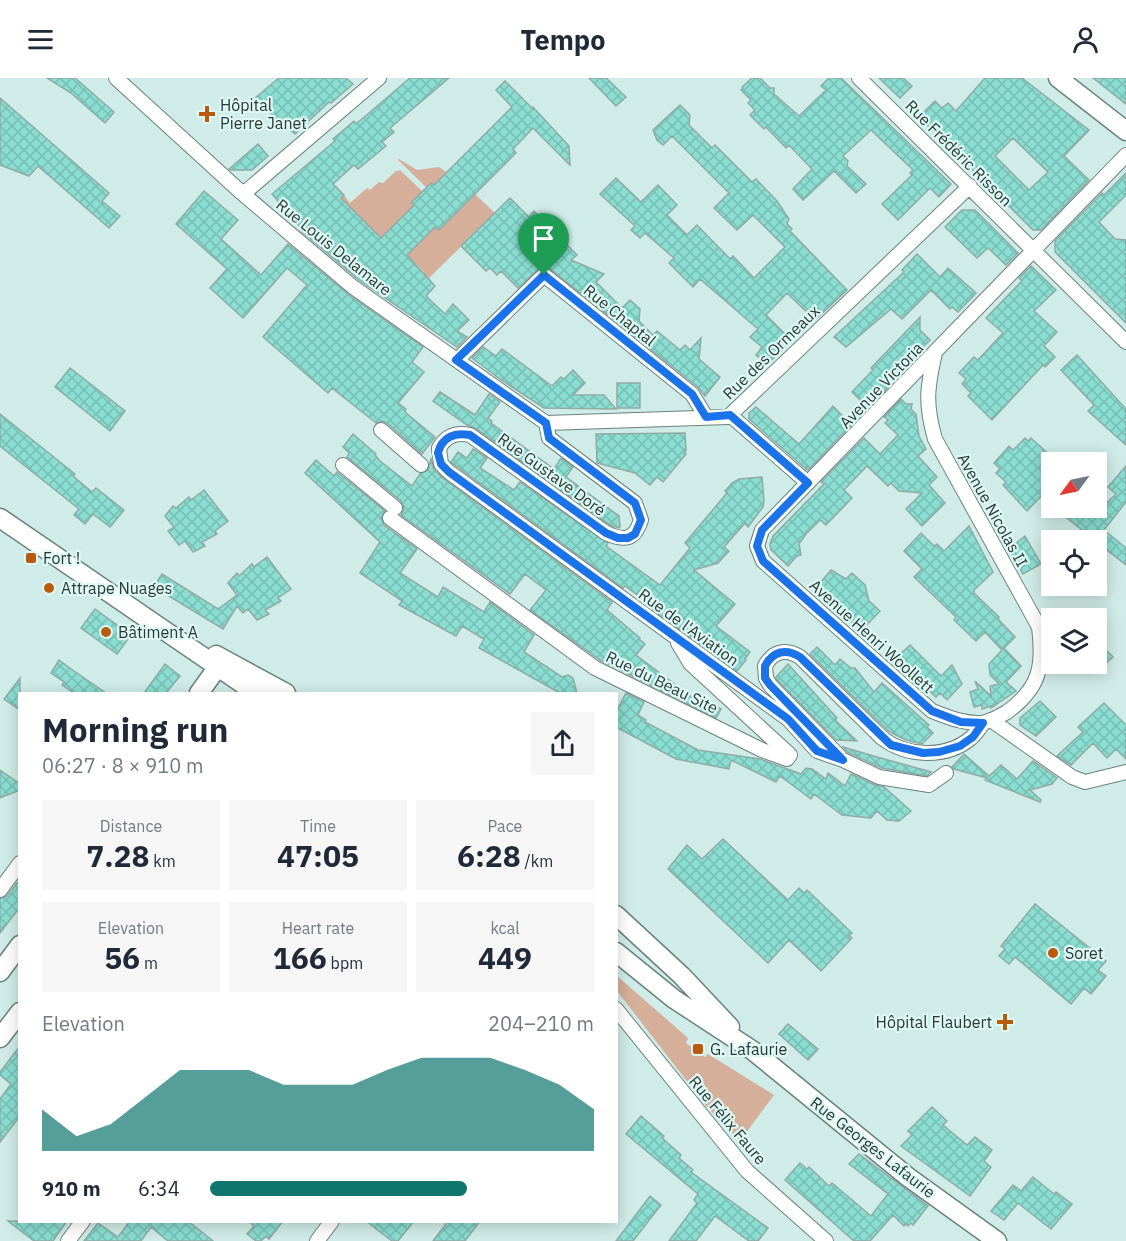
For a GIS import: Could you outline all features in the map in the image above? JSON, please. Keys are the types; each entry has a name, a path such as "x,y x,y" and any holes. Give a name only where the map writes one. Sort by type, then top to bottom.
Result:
{"street":[{"name":"Rue Louis Delamare","path":"116,78 243,194 353,287 546,423"},
{"path":"243,194 379,78"},
{"name":"Rue Frédéric Risson","path":"860,78 1126,342"},
{"path":"1058,78 1126,131"},
{"name":"Avenue Victoria","path":"757,546 762,530 1126,155"},
{"name":"Rue des Ormeaux","path":"546,423 730,415 969,186"},
{"name":"Rue Chaptal","path":"456,360 544,275 692,394 706,417"},
{"name":"Avenue Nicolas II","path":"843,760 765,678 765,666 774,654 792,651 882,738 891,745 923,753 939,752 960,746 973,737 987,721 1017,705 1030,691 1040,672 1042,650 1039,627 935,439 928,415 927,385 935,353"},
{"path":"730,415 808,483"},
{"name":"Rue Gustave Doré","path":"441,444 449,436 455,434 470,435 606,533 618,538 628,538 635,534 641,520 635,503 549,438 546,423"},
{"path":"381,430 422,465"},
{"name":"Rue de l'Aviation","path":"441,444 439,459 449,472 788,719 817,751 879,777 915,784 929,785 946,773"},
{"name":"Rue du Beau Site","path":"343,465 393,513 595,668 762,750 787,759 790,755 690,663 674,636"},
{"path":"0,518 254,692"},
{"name":"Avenue Henri Woollett","path":"757,546 763,561 932,711 961,722 987,721"},
{"path":"189,648 220,657 284,692"},
{"path":"217,668 252,674"},
{"path":"200,692 217,668"},
{"path":"987,721 1072,777 1085,782 1126,772"},
{"path":"0,890 18,866"},
{"name":"Rue Georges Lafaurie","path":"618,917 682,976 752,1050"},
{"path":"0,972 18,948"},
{"name":"Rue Georges Lafaurie","path":"618,954 674,999 752,1050 891,1165 997,1241"},
{"name":"Rue Félix Faure","path":"618,1011 747,1170 826,1241"},
{"path":"0,1038 18,1015"},
{"path":"68,1241 82,1223"},
{"path":"317,1241 330,1223"}],"shaded area":[{"path":"399,159 417,170 439,167 446,172 434,185 427,188"},
{"path":"400,170 423,192 398,221 419,243 435,227 439,230 475,194 495,213 425,282 419,277 424,272 388,235 383,240 341,198 344,195 350,203 367,188 370,190 379,182 383,183"},
{"path":"618,977 688,1038 686,1043 705,1057 708,1054 774,1095 740,1141 707,1107 618,992"}],"building":[{"path":"47,78 75,78 114,112 105,123 71,93"},
{"path":"279,78 346,78 353,84 331,103 329,102 295,134 254,99"},
{"path":"410,78 449,78 390,128 394,132 382,142 386,146 358,169 354,165 333,184 344,195 341,198 381,238 414,205 411,203 431,183 434,185 512,107 496,90 505,81 569,146 570,165 533,128 513,149 516,153 439,230 435,227 407,255 435,286 426,296 445,314 453,304 469,320 457,331 467,337 457,347 359,280 300,230 301,228 272,194 335,141 333,139 354,121 356,124"},
{"path":"589,78 606,78 626,97 616,106"},
{"path":"752,78 760,78 770,88 774,88 774,94 799,116 826,90 821,86 829,78 841,78 951,184 939,197 930,188 898,220 882,204 912,175 910,173 913,170 871,130 843,156 848,161 847,166 866,184 856,193 834,171 803,200 793,189 812,169 789,145 786,148 766,127 764,129 750,115 755,110 748,103 751,100 741,90"},
{"path":"879,78 903,78 912,86 900,98"},
{"path":"985,78 1022,78 1089,130 1064,156 1089,180 1041,230 1033,230 919,117 935,101 942,108 948,103 956,111","holes":["1013,138 1048,172 1029,190 995,156"]},
{"path":"1093,78 1126,78 1126,104"},
{"path":"0,98 109,193 102,201 120,216 109,228 38,166 29,176 0,165"},
{"path":"680,105 690,115 689,125 712,148 715,145 752,182 756,179 777,201 789,219 787,224 792,229 790,231 847,290 815,320 787,293 766,315 792,341 767,364 756,355 762,347 750,337 758,329 700,279 693,287 669,263 674,258 645,233 640,238 631,230 635,226 600,194 616,178 641,202 658,185 677,205 667,215 687,235 697,225 730,259 733,256 754,278 785,247 753,215 737,230 714,208 729,193 672,136 663,145 657,140 653,130"},
{"path":"258,144 268,156 252,170 229,169"},
{"path":"1126,173 1126,195 1099,222 1115,239 1126,240 1126,323 1055,252 1055,241 1102,193 1104,195"},
{"path":"204,191 238,220 221,239 261,275 288,244 348,294 423,347 412,362 424,372 398,403 406,409 405,412 435,437 422,454 387,423 382,421 376,423 332,388 328,393 263,337 307,285 287,268 243,318 210,288 227,269 176,224"},
{"path":"510,198 529,217 534,211 577,255 571,260 604,274 596,282 622,308 630,300 640,309 639,321 653,335 657,331 680,350 685,345 690,350 701,338 699,359 720,377 705,396 698,387 544,264 518,288 501,271 497,275 490,268 486,271 461,246"},
{"path":"962,210 975,210 1018,253 1006,265 988,248 977,258 945,227"},
{"path":"917,254 940,277 948,268 976,293 958,312 952,307 950,309 931,290 902,319 891,309 846,347 834,337 904,272 902,270"},
{"path":"1031,266 1056,290 1034,311 1057,332 1044,346 1055,357 1045,367 1043,365 992,420 968,396 971,393 962,384 966,379 959,373 974,357 978,360 1003,333 986,318 1022,281 1019,278"},
{"path":"920,317 920,330 930,340 886,385 888,387 868,408 852,392 873,370 871,368"},
{"path":"483,347 496,356 502,349 552,386 573,370 585,383 573,395 604,395 616,409 544,408 472,358"},
{"path":"1077,355 1126,409 1126,445 1088,411 1094,405 1061,370"},
{"path":"70,368 125,411 110,431 55,387"},
{"path":"617,383 640,383 640,408 617,408"},
{"path":"440,392 475,415 489,394 500,402 488,418 492,421 491,423 554,469 561,458 573,467 566,477 619,516 620,527 610,525 475,428 467,425 433,401"},
{"path":"901,399 906,404 912,404 911,409 916,414 919,436 926,449 918,456 937,477 929,485 945,503 922,526 906,509 922,493 899,491 891,483 888,486 867,466 844,490 852,498 826,525 820,520 806,534 799,544 801,555 797,556 788,566 771,550 770,544 773,536 824,484 821,482 864,438 880,454 898,435 885,423 888,420 884,417"},
{"path":"833,406 851,425 808,470 806,469 808,465 805,468 749,419 749,413 756,407 799,444"},
{"path":"0,414 75,474 73,476 92,492 96,488 124,510 110,527 93,514 85,524 74,515 79,509 0,446"},
{"path":"685,433 686,451 684,453 686,454 663,482 657,477 650,485 635,473 597,463 596,434"},
{"path":"353,434 376,454 380,461 412,486 420,474 428,470 431,458 434,470 444,479 612,602 607,610 645,644 636,655 693,698 695,695 721,709 716,718 600,660 530,610 546,590 525,574 510,594 401,515 404,509 401,501 347,457 349,453 343,447"},
{"path":"1025,438 1028,441 1031,438 1046,452 1041,452 1041,496 1027,511 1003,485 1006,482 996,473 1000,469 994,463 1009,446 1013,450"},
{"path":"473,449 487,458 480,468 514,490 520,482 608,543 606,546 660,585 690,548 685,543 727,493 725,491 732,483 739,479 762,477 763,507 748,527 745,523 724,547 729,551 718,563 694,570 735,604 716,626 750,652 746,660 737,671 653,610 655,608 625,586 623,588 451,462 458,452 467,458"},
{"path":"316,460 334,476 337,472 385,511 381,518 384,525 417,549 400,573 438,597 443,587 484,612 490,602 534,635 524,652 562,677 568,675 573,678 577,692 558,692 479,648 484,639 462,626 456,636 399,605 402,601 360,573 380,542 305,473"},
{"path":"1126,466 1126,502 1104,530 1082,530 1067,518 1107,518 1107,503 1116,494 1108,487"},
{"path":"204,490 228,521 215,531 217,534 202,542 205,546 193,552 185,541 179,545 168,531 174,527 165,516 173,506 176,508 189,497 191,500"},
{"path":"969,526 993,572 974,590 974,593 999,617 998,619 1015,637 1004,648 1021,666 1006,682 1016,691 991,708 991,706 982,709 982,705 974,707 970,692 978,689 975,681 991,696 990,686 999,684 990,675 989,664 1002,650 985,632 976,641 954,620 956,617 914,577 922,569 904,551 921,533 934,546 937,544 944,551"},
{"path":"1107,532 1126,548 1126,565 1107,550"},
{"path":"1025,536 1041,564 1023,574 1009,549"},
{"path":"267,557 291,589 278,598 281,601 265,610 269,614 257,620 248,609 243,613 237,606 223,629 154,587 162,574 218,609 237,595 228,583 237,573 239,576 252,564 254,567"},
{"path":"831,570 846,579 852,573 865,585 869,601 880,611 864,628 858,623 856,626 815,589"},
{"name":"Bâtiment A","path":"95,609 131,635 117,654 81,628"},
{"path":"910,645 941,676 952,665 962,684 947,700 940,693 936,697 894,660"},
{"path":"817,647 835,665 840,659 851,668 855,668 874,692 882,683 929,725 927,727 933,733 922,744 906,740 888,731 810,654"},
{"path":"1107,651 1113,657 1107,662"},
{"path":"59,660 105,692 72,692 62,685 64,682 51,673"},
{"path":"165,664 180,676 167,692 145,692"},
{"path":"788,664 837,718 835,720 857,741 836,740 777,680 776,677"},
{"path":"20,678 18,709 4,699"},
{"path":"626,693 644,702 638,715 646,720 645,722 698,750 760,759 801,774 806,768 812,769 826,779 828,773 845,786 851,774 884,787 911,811 899,821 887,820 877,811 871,818 842,815 814,794 811,799 780,776 776,782 731,760 729,769 676,759 618,728 618,708"},
{"path":"1040,701 1056,717 1036,736 1020,725 1020,718"},
{"path":"1104,703 1126,725 1126,759 1116,749 1107,758 1093,743 1071,765 1057,756 1083,732 1078,727"},
{"path":"843,747 931,772 927,776 882,768 847,752"},
{"path":"964,754 989,776 1001,765 1017,779 1033,761 1057,778 1052,784 1030,790 1041,800 1040,802 985,780 987,778 954,769 952,767"},
{"path":"0,770 18,783 18,791 0,798"},
{"path":"723,839 788,900 799,888 804,893 807,890 852,933 849,936 852,938 821,971 789,940 768,963 668,869 687,845 702,859"},
{"path":"18,882 18,910 0,933 0,899 7,896"},
{"name":"Soret","path":"1035,904 1106,961 1098,970 1106,976 1091,994 1084,988 1071,1004 1015,957 1009,964 999,956 1005,949 1001,946"},
{"path":"788,1024 818,1049 808,1060 779,1034"},
{"path":"18,1049 18,1119 0,1142 0,1099 11,1084 0,1075"},
{"path":"932,1107 947,1121 943,1125 967,1145 975,1137 992,1150 984,1161 991,1167 970,1196 901,1146 912,1135 908,1131"},
{"path":"641,1116 681,1155 679,1158 693,1170 691,1172 768,1228 758,1241 749,1241 715,1216 696,1241 669,1241 697,1203 694,1200 698,1194 626,1134"},
{"path":"859,1154 928,1206 913,1225 911,1223 904,1226 893,1215 870,1241 854,1241 785,1180 800,1163 807,1169 809,1167 829,1186 832,1183 871,1216 888,1194 849,1164"},
{"path":"1033,1177 1054,1194 1056,1192 1072,1204 1051,1229 1018,1203 1004,1220 991,1211 1013,1185 1021,1191"},
{"path":"650,1196 661,1205 633,1241 616,1241"},
{"path":"8,1221 66,1223 53,1241 34,1241"},
{"path":"98,1223 118,1237 128,1223 190,1223 213,1241 168,1241 151,1227 141,1241 84,1241"},
{"path":"250,1223 281,1223 269,1239 266,1236 261,1241 256,1241 247,1234 254,1226"},
{"path":"369,1223 412,1223 398,1241 392,1241"},
{"path":"446,1223 478,1223 465,1241 433,1241"}],"place":[{"name":"Hôpital Pierre Janet","path":"207,114"},
{"name":"Fort !","path":"31,558"},
{"name":"Attrape Nuages","path":"49,588"},
{"name":"Bâtiment A","path":"106,632"},
{"name":"Soret","path":"1053,953"},
{"name":"Hôpital Flaubert","path":"1005,1022"},
{"name":"G. Lafaurie","path":"698,1049"}],"route":[{"path":"544,275 692,394 706,417 728,417 730,415 808,483 762,530 757,546 763,561 932,711 961,722 983,723 973,737 960,746 939,752 923,753 891,745 800,657 792,651 774,654 765,666 765,678 843,760 817,751 788,719 441,464 439,448 449,436 470,435 606,533 618,538 628,538 639,528 640,514 630,498 549,438 546,423 456,360 544,275"}]}
